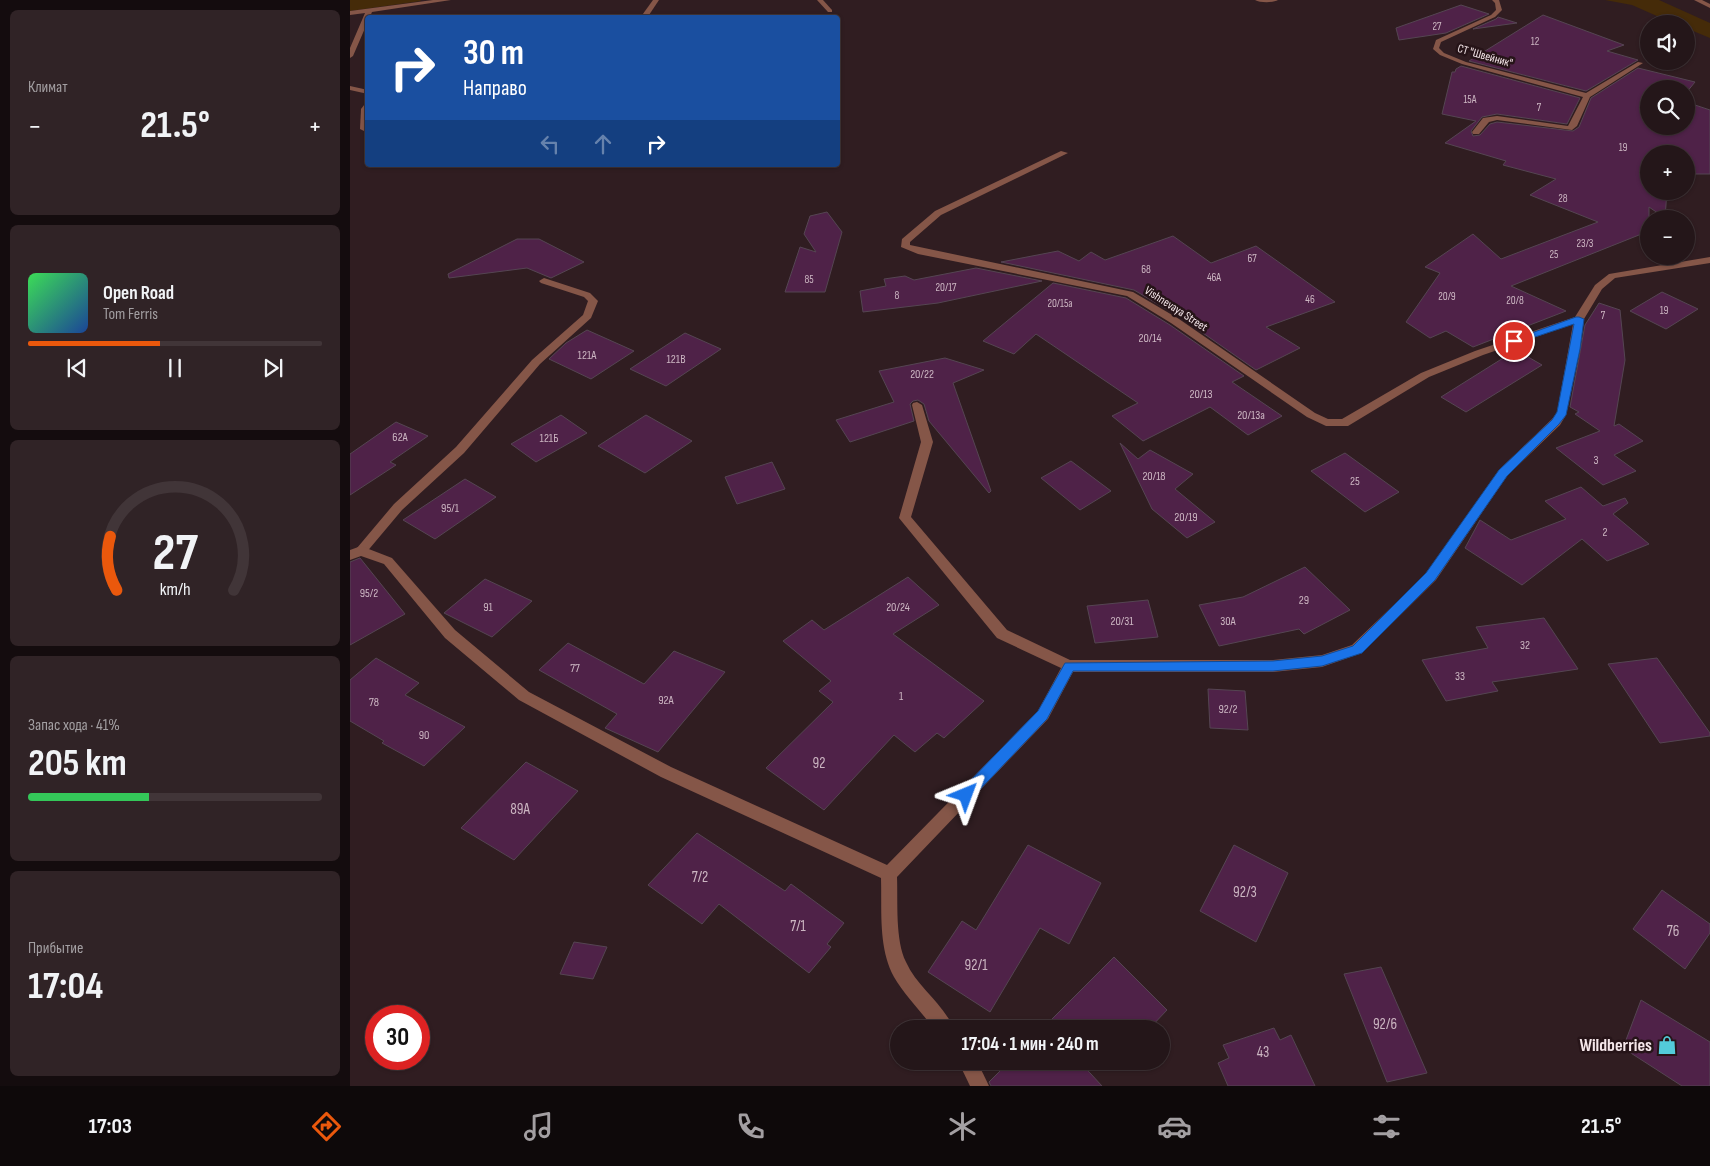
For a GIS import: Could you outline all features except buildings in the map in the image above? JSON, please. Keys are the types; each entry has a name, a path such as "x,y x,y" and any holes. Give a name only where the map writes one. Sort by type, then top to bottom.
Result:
{"street":[{"path":"350,13 448,0"},
{"path":"645,15 656,0"},
{"path":"820,0 830,11"},
{"path":"1258,0 1275,0"},
{"name":"СТ \"Швейник\"","path":"1495,0 1498,2 1499,10 1493,16 1438,41 1435,48 1442,54 1464,63 1587,96"},
{"path":"1698,0 1710,6"},
{"path":"367,15 369,10"},
{"path":"350,56 365,20"},
{"path":"1476,132 1486,120 1497,118 1569,128 1573,126 1587,96 1640,63"},
{"path":"350,88 365,91"},
{"path":"364,129 365,122"},
{"name":"Vishnevaya Street","path":"1064,152 938,213 905,241 906,247 1130,294 1174,321 1311,415 1326,422 1344,423 1425,375 1479,353 1579,319"},
{"path":"918,405 926,442 905,518 1002,634 1070,666 1273,666 1322,661 1357,649 1430,576 1503,473 1556,422 1562,412 1579,319 1598,287 1612,276 1710,260"},
{"path":"544,281 587,295 593,301 588,316 536,362 460,450 398,507 355,553 388,561 450,634 524,696 666,772 889,874"},
{"path":"939,1020 898,969 891,931 889,874 1043,715 1070,666"},
{"path":"972,1070 980,1086"}],"shaded area":[{"path":"350,0 420,0 421,1 350,11"},
{"path":"1605,0 1659,0 1692,15 1655,15 1632,5"},
{"path":"1695,16 1710,23 1710,38 1695,32"}],"place":[{"name":"Wildberries","path":"1667,1045"}],"route":[{"path":"966,795 1043,715 1070,666 1273,666 1322,661 1357,649 1430,576 1503,473 1556,422 1562,412 1579,319 1514,341"}]}
